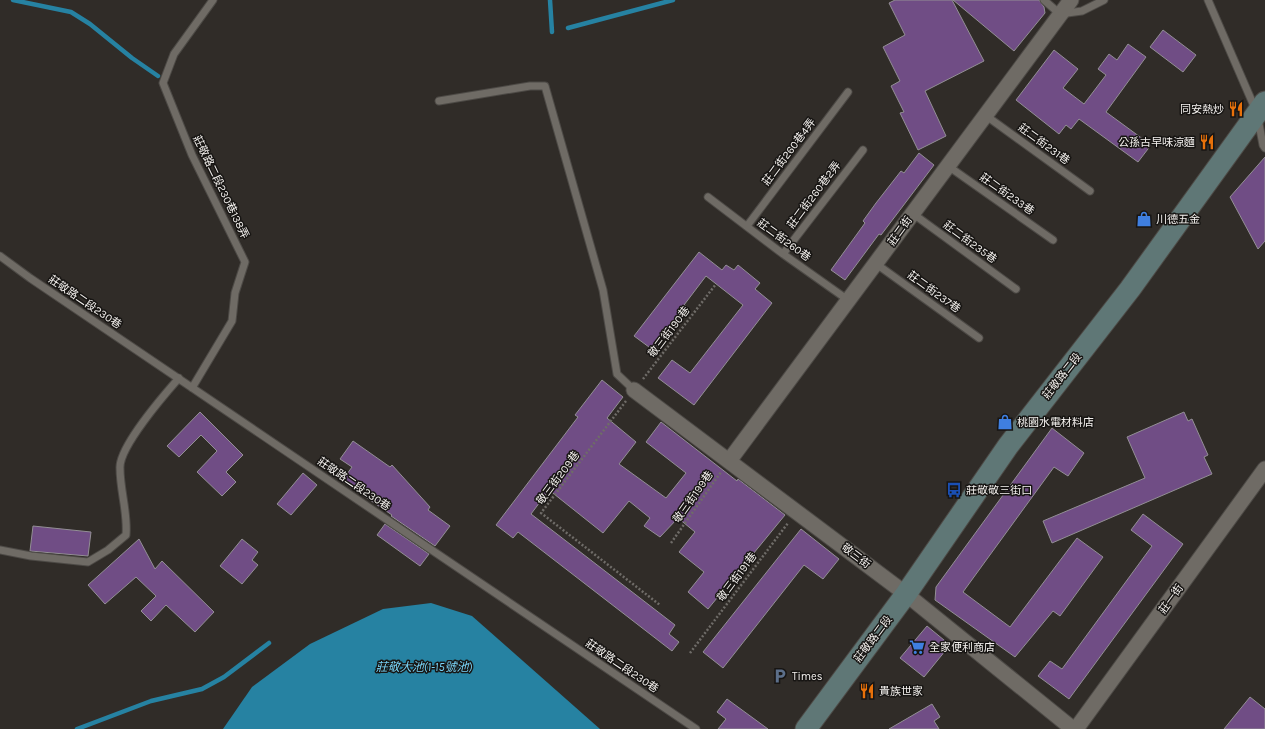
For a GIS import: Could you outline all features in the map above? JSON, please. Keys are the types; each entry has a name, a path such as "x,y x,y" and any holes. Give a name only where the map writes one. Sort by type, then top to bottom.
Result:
{"street":[{"name":"莊二街","path":"729,461 1071,0"},
{"name":"莊敬路二段","path":"806,729 906,594 1008,446 1130,289 1261,108"},
{"name":"敬三街","path":"634,390 906,594 1072,729"},
{"name":"莊一街","path":"1076,729 1265,469"}],"lane":[{"name":"莊敬路二段230巷138弄","path":"192,388 232,322 235,293 245,262 192,155 163,83 174,54 213,0"},
{"path":"1044,0 1060,14 1082,11 1104,0"},
{"path":"1208,0 1261,108 1263,145 1265,148"},
{"path":"439,101 530,86 545,86 603,290 617,374 634,390"},
{"name":"莊二街260巷4弄","path":"747,226 848,92"},
{"name":"莊二街231巷","path":"985,115 1090,191"},
{"name":"莊二街260巷2弄","path":"783,254 863,150"},
{"name":"莊二街233巷","path":"948,166 1053,240"},
{"name":"莊二街260巷","path":"708,197 783,254 848,300"},
{"name":"莊二街235巷","path":"912,213 1016,289"},
{"name":"莊敬路二段230巷","path":"0,256 36,283 179,378 696,729"},
{"name":"莊二街237巷","path":"875,263 979,338"},
{"path":"0,550 30,556 88,562 108,550 126,535 127,524 120,466 122,454 155,406 179,378"}],"path":[{"name":"敬三街190巷","path":"634,390 716,284"},
{"name":"敬三街209巷","path":"634,390 541,513 660,605"},
{"name":"敬三街199巷","path":"671,543 729,461"},
{"name":"敬三街191巷","path":"690,653 797,511"}],"water":[{"name":"莊敬大池(1-15號池)","path":"431,603 472,616 600,729 223,729 252,687 310,644 383,609"}],"building":[{"path":"895,0 952,0 984,61 925,91 946,136 918,150 900,113 904,112 891,86 900,81 883,47 905,35 889,3"},
{"path":"953,0 1039,0 1044,7 1045,13 1014,51"},
{"path":"1163,30 1196,55 1183,72 1150,47"},
{"path":"1128,44 1146,57 1106,112 1151,145 1138,162 1079,119 1071,129 1066,125 1059,134 1016,100 1054,50 1078,69 1063,88 1084,104 1106,75 1098,69 1109,54 1117,60"},
{"path":"919,153 934,165 881,235 879,234 845,280 831,270 865,223 863,221 876,203 901,171 904,173"},
{"path":"1265,157 1265,241 1258,249 1230,197"},
{"path":"699,252 722,270 726,265 734,270 738,265 760,283 755,289 772,303 694,405 658,378 672,360 690,373 743,305 706,276 684,305 686,306 653,350 634,336"},
{"path":"602,380 623,397 607,418 636,442 619,464 666,498 686,473 646,442 661,422 737,481 738,479 785,515 708,609 688,592 704,572 679,552 695,532 678,518 660,537 644,526 650,518 629,501 603,533 549,490 531,514 675,625 669,634 679,642 672,651 518,532 513,538 496,525 578,417 575,415"},
{"path":"200,412 243,455 226,472 236,482 222,496 197,472 217,451 201,435 179,457 167,446"},
{"path":"1184,412 1188,421 1192,419 1208,455 1204,457 1212,474 1052,543 1043,521 1145,478 1127,437"},
{"path":"1052,428 1084,453 1068,476 1054,467 963,592 1010,627 1077,538 1103,557 1060,616 1053,611 1015,657 935,600 936,587"},
{"path":"353,441 390,467 392,465 430,507 428,510 450,526 435,546 342,481 352,467 340,459"},
{"path":"303,473 317,485 291,515 277,504"},
{"path":"1143,514 1183,544 1069,699 1038,676 1050,661 1062,669 1152,546 1131,530"},
{"path":"385,524 429,554 420,566 377,535"},
{"path":"33,526 91,532 88,556 30,551"},
{"path":"801,529 839,559 823,579 804,565 723,668 703,652"},
{"path":"139,539 155,569 162,561 214,612 195,632 166,605 151,621 141,611 156,596 136,577 105,604 88,585"},
{"path":"242,539 258,552 252,560 258,565 242,584 220,566"},
{"path":"927,626 950,645 924,677 900,658"},
{"path":"1250,697 1265,709 1265,729 1224,729"},
{"path":"727,699 768,729 718,729 726,719 717,712"},
{"path":"932,704 940,717 934,721 939,729 889,729"}],"waterway":[{"path":"13,0 71,12 90,24 132,58 158,76"},
{"path":"550,0 552,32"},
{"path":"568,28 673,0"},
{"path":"77,729 151,701 202,689 224,677 269,643"}],"place":[{"name":"同安熱炒","path":"1236,109"},
{"name":"公孫古早味涼麵","path":"1207,142"},
{"name":"川德五金","path":"1144,219"},
{"name":"桃園水電材料店","path":"1005,422"},
{"name":"莊敬敬三街口","path":"954,490"},
{"name":"全家便利商店","path":"917,647"},
{"name":"Times","path":"780,676"},
{"name":"貴族世家","path":"867,691"}]}
